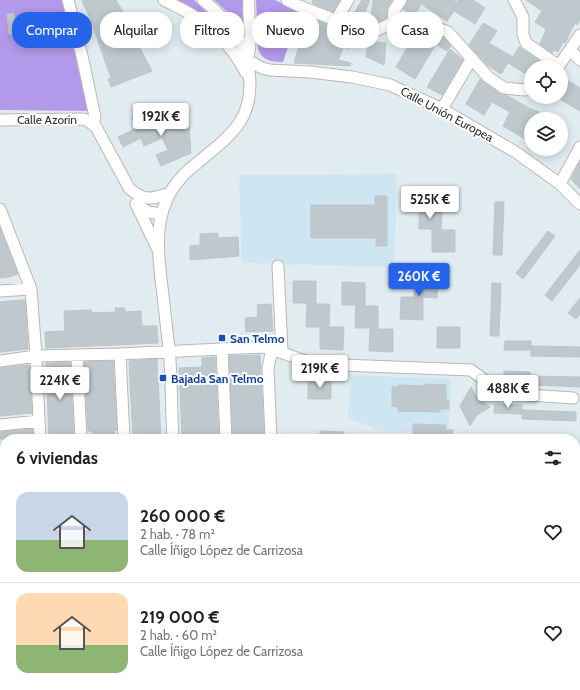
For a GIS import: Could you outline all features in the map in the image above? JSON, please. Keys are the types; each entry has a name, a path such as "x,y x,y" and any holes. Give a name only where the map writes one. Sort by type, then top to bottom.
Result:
{"street":[{"path":"68,0 95,117 93,124 129,188 131,196 159,254"},
{"path":"164,0 197,18 226,44 240,62 250,84"},
{"path":"173,434 169,351 158,237 161,214 170,193 181,178 223,143 234,131 242,120 250,93 247,60 236,32 228,21 203,0"},
{"path":"247,60 251,42 249,0"},
{"path":"288,0 299,6 327,17"},
{"path":"341,12 348,0"},
{"path":"394,12 401,0"},
{"path":"514,0 523,17 523,34 526,43 549,60"},
{"path":"443,30 448,32 488,77 504,88 524,90"},
{"path":"563,60 580,35"},
{"path":"570,50 580,60"},
{"path":"442,109 472,58"},
{"name":"Calle Unión Europea","path":"247,60 262,68 270,70 310,72 352,77 390,85 442,109 517,153 560,184 579,201"},
{"path":"250,84 261,73 270,70"},
{"name":"Calle Azorín","path":"0,120 84,119 93,124"},
{"path":"560,184 580,147"},
{"path":"129,188 135,194 148,198 156,198 170,193"},
{"path":"148,198 161,214"},
{"path":"136,204 148,212 161,214"},
{"path":"0,209 2,220 32,289 40,434"},
{"path":"271,434 268,368 277,351 278,266"},
{"path":"0,291 32,289"},
{"path":"0,361 36,356 77,356 262,347 308,363 316,364 471,370 501,393 573,398"},
{"path":"222,349 226,434"},
{"path":"120,354 124,434"},
{"path":"77,356 81,434"},
{"path":"0,425 39,421"}],"shaded area":[{"path":"0,0 65,0 68,12 12,12 12,48 75,48 89,111 0,110"},
{"path":"177,0 194,0 206,12 197,12"},
{"path":"214,0 245,0 244,32 244,12 228,12"},
{"path":"256,0 275,0 300,12 256,12"},
{"path":"288,48 283,62 268,60 262,56 258,49"},
{"path":"397,174 394,267 242,263 239,175"},
{"path":"351,375 451,379 449,430 379,430 348,418"}],"building":[{"path":"116,0 123,12 100,12 100,47 92,24 92,12 87,12 82,1"},
{"path":"313,0 340,0 333,12 312,3"},
{"path":"362,0 370,0 365,12 355,12"},
{"path":"373,0 392,0 387,9 386,18 379,22 379,12 371,12"},
{"path":"408,0 453,0 457,2 458,0 473,0 485,8 475,24 454,11 447,21 443,18 443,12 433,12 421,4 417,12 408,12 403,9"},
{"path":"526,0 580,0 580,20 577,25 575,23 565,43 563,42 558,52 554,50 552,53 540,44 546,29 535,22 542,11"},
{"path":"12,13 12,34 9,34 7,14"},
{"path":"319,21 327,24 327,48 343,48 338,60 351,63 350,66 294,63 299,48 319,48"},
{"path":"483,23 497,31 489,43 513,57 519,47 538,60 524,60 524,73 508,63 501,74 487,65 469,45"},
{"path":"443,38 451,46 447,51 442,48"},
{"path":"379,42 386,43 384,65 366,57 367,48 379,48"},
{"path":"100,48 140,48 152,71 111,87 108,79 111,78"},
{"path":"407,48 434,48 415,79 396,67"},
{"path":"450,49 463,60 442,95 427,87"},
{"path":"480,79 500,94 506,95 539,112 524,112 524,138 503,126 510,112 492,102 484,115 466,104"},
{"path":"568,81 580,88 580,111 568,104"},
{"path":"142,113 146,122 170,113 173,122 178,120 182,130 189,127 191,153 161,166 156,155 168,150 162,138 144,146 141,138 123,147 118,137 137,128 132,117"},
{"path":"580,162 580,189 571,179"},
{"path":"405,187 428,187 427,211 442,211 441,230 455,230 455,252 432,252 432,229 419,229 419,210 405,210"},
{"path":"375,196 387,196 387,246 376,246 376,238 311,238 311,205 375,205"},
{"path":"495,202 504,202 502,255 493,255"},
{"path":"0,228 18,274 0,278"},
{"path":"548,231 555,236 523,279 516,273"},
{"path":"218,233 218,238 238,237 239,256 190,260 190,246 200,245 200,234"},
{"path":"580,250 580,265 552,301 545,295"},
{"path":"415,274 438,275 437,298 423,297 423,320 400,319 401,297 414,297"},
{"path":"293,281 316,281 316,304 330,304 329,327 344,327 343,350 320,349 320,327 306,327 307,303 293,303"},
{"path":"342,282 365,283 365,306 378,306 378,329 393,329 393,352 369,351 370,328 355,328 356,305 342,305"},
{"path":"492,283 501,283 499,336 490,336"},
{"path":"580,298 580,314 576,319 568,313"},
{"path":"25,300 28,349 0,352 0,302"},
{"path":"271,304 273,331 246,332 245,318 258,317 257,305"},
{"path":"115,308 125,308 125,312 141,311 142,326 157,326 158,343 46,348 45,332 65,331 64,311 91,310 92,313 116,312"},
{"path":"437,327 460,327 460,348 437,348"},
{"path":"505,341 531,341 531,350 504,350"},
{"path":"531,346 580,347 580,357 531,356"},
{"path":"260,355 264,434 233,434 229,356"},
{"path":"215,357 219,434 182,434 179,368 202,367 202,358"},
{"path":"157,359 161,434 133,434 129,361"},
{"path":"113,361 117,430 114,430 114,434 92,434 92,431 88,431 84,362"},
{"path":"70,362 74,434 49,434 46,363"},
{"path":"29,365 32,413 0,416 0,368"},
{"path":"504,371 530,372 531,382 504,381"},
{"path":"531,376 580,377 580,387 531,385"},
{"path":"308,379 331,379 331,399 308,399"},
{"path":"425,384 446,385 446,401 449,401 449,409 440,409 440,412 398,411 398,407 392,406 392,387 399,387 399,385 425,386"},
{"path":"471,387 478,399 490,407 477,415 470,426 460,406"},
{"path":"495,404 522,405 522,414 494,413"},
{"path":"522,410 576,412 576,421 522,419"},
{"path":"413,424 446,425 446,430 453,430 453,434 413,434"},
{"path":"32,429 32,434 0,434 0,432"},
{"path":"320,431 344,432 344,434 320,434"}],"place":[{"name":"San Telmo","path":"222,338"},
{"name":"Bajada San Telmo","path":"163,378"}]}
